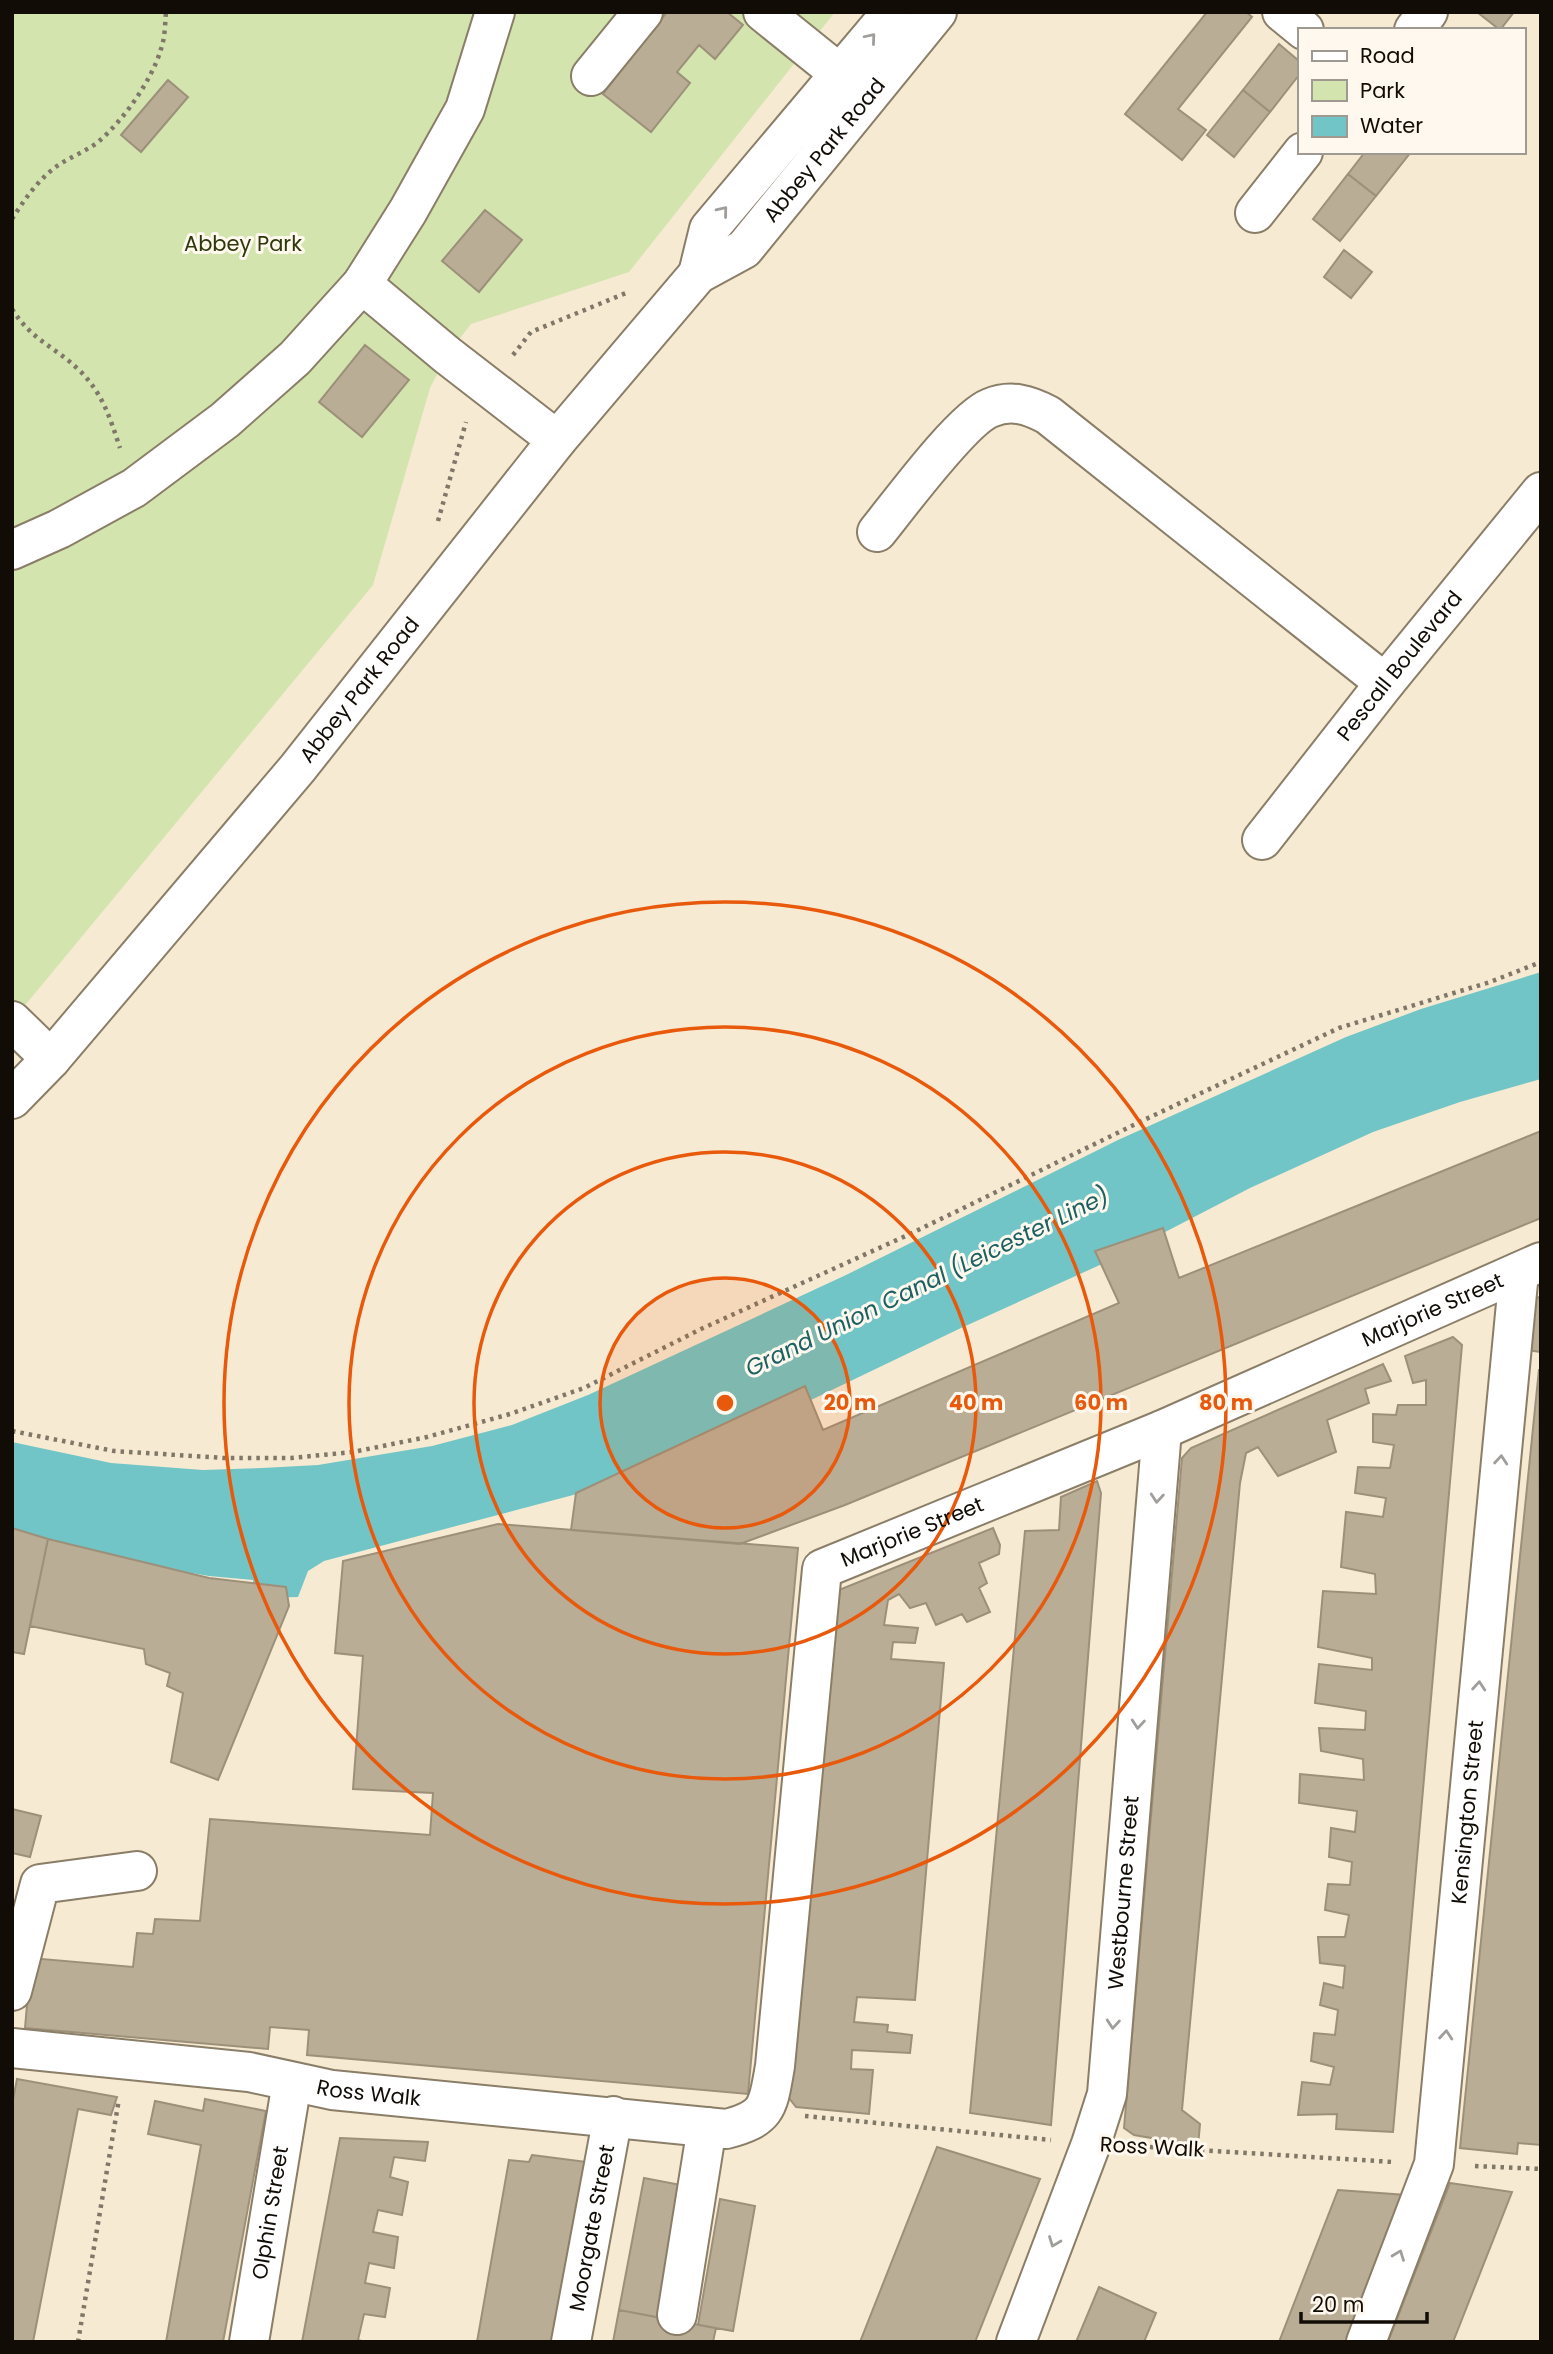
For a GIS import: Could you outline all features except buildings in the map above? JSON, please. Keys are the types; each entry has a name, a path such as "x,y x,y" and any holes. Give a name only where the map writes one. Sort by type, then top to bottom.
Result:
{"street":[{"path":"12,550 59,529 134,488 225,420 295,358 362,284 408,211 465,109 495,12"},
{"path":"591,76 643,12"},
{"name":"Abbey Park Road","path":"12,1099 51,1059 297,769 557,440 698,274 744,249 855,85 892,12"},
{"name":"Abbey Park Road","path":"855,85 937,12"},
{"path":"1282,12 1302,28"},
{"path":"1416,28 1428,12"},
{"path":"766,13 855,85"},
{"path":"1255,213 1301,154"},
{"path":"362,284 447,355 557,440"},
{"path":"877,532 976,416 1002,404 1032,407 1048,415 1385,683"},
{"name":"Pescall Boulevard","path":"1262,840 1385,683 1536,509"},
{"path":"12,1021 51,1059"},
{"name":"Marjorie Street","path":"763,2112 770,2095 775,2066 822,1569 1162,1430 1530,1267"},
{"name":"Kensington Street","path":"1366,2342 1434,2164 1530,1267"},
{"name":"Westbourne Street","path":"1016,2342 1091,2144 1107,2094 1162,1430"},
{"path":"12,1991 40,1884 137,1871"},
{"name":"Ross Walk","path":"12,2048 249,2072 332,2090 716,2128"},
{"name":"Olphin Street","path":"249,2342 292,2082"},
{"path":"677,2315 716,2128 748,2123 763,2112"},
{"name":"Moorgate Street","path":"571,2342 613,2116"}],"path":[{"path":"12,219 37,184 57,166 100,141 122,115 156,64 163,46 166,12"},
{"path":"12,309 22,326 79,370 106,403 134,488"},
{"path":"12,1431 114,1451 224,1458 291,1458 353,1451 427,1437 510,1413 584,1388 701,1329 911,1234 1339,1028 1490,982 1541,962"},
{"path":"78,2342 125,2061"},
{"name":"Ross Walk","path":"763,2112 1091,2144 1541,2169"}],"green space":[{"name":"Abbey Park","path":"12,12 835,12 629,272 471,324 447,355 430,388 373,585 12,1021"}],"water":[{"name":"Grand Union Canal (Leicester Line)","path":"1541,972 1541,1079 1460,1102 1373,1132 1250,1188 1113,1259 961,1328 711,1448 592,1490 324,1561 308,1571 298,1597 254,1598 253,1580 209,1576 128,1562 12,1528 12,1442 111,1463 203,1470 262,1468 318,1465 432,1446 512,1425 588,1395 846,1275 1118,1140 1346,1037 1421,1009"}]}
